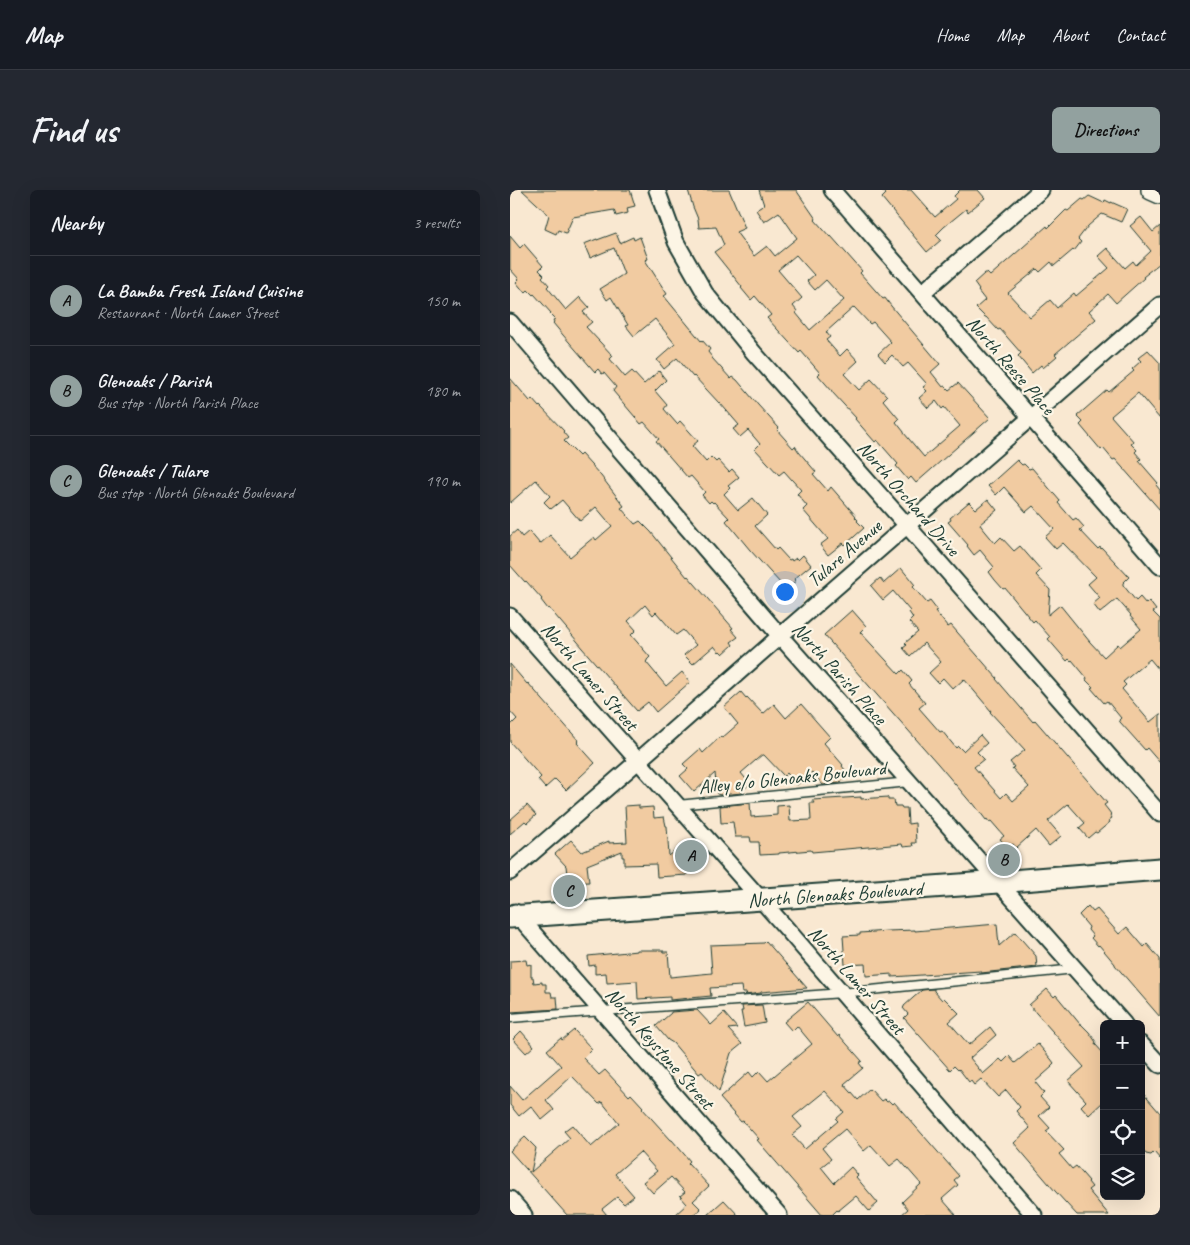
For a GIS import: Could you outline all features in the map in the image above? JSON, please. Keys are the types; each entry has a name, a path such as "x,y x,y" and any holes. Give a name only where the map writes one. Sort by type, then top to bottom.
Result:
{"main road":[{"name":"North Glenoaks Boulevard","path":"513,914 760,899 1160,869"}],"street":[{"name":"North Orchard Drive","path":"657,190 676,242 705,293 754,353 1160,814"},
{"name":"North Reese Place","path":"832,190 1160,566"},
{"path":"922,293 1041,190"},
{"path":"1151,190 1160,194"},
{"name":"Tulare Avenue","path":"510,872 907,525 1158,310"},
{"name":"North Parish Place","path":"510,322 780,636 1120,1020"},
{"name":"North Lamer Street","path":"510,616 760,899 1034,1215"},
{"name":"North Keystone Street","path":"513,914 602,1012 779,1215"},
{"path":"1145,1048 1160,1065"},
{"path":"510,1199 524,1215"}],"lane":[{"name":"Alley e/o Glenoaks Boulevard","path":"677,805 909,782"},
{"path":"510,1018 842,993 1075,969"}],"building":[{"path":"522,190 630,190 635,206 627,208 628,213 616,216 614,210 573,217 566,233 558,230 556,234 545,229 549,215"},
{"path":"688,190 729,190 745,228 736,232 754,256 767,246 775,256 797,238 779,212 764,222 756,210 764,205 759,190 796,190 815,220 862,271 860,273 883,299 885,298 940,364 931,372 943,387 945,386 949,390 958,383 990,418 916,483 911,477 908,480 896,466 898,464 855,419 818,375 820,373 801,351 799,353 767,318 771,315 755,296 751,300 741,288 714,252 724,245 716,227 699,228 698,219","holes":["796,255 814,275 807,281 815,290 826,280 844,300 810,330 796,313 797,311 793,306 802,298 778,270","854,307 870,324 873,322 891,342 878,354 885,362 892,355 903,367 908,363 927,384 923,387 927,391 919,398 928,408 936,401 942,409 944,407 960,426 924,457 896,422 899,419 883,400 887,396 871,379 859,390 844,374 858,361 847,349 840,356 826,340 830,337 826,332"]},
{"path":"882,190 911,190 935,217 956,199 954,196 960,190 978,190 985,198 968,212 966,209 944,227 936,235 941,240 927,252 882,198 886,194"},
{"path":"1089,196 1104,203 1105,200 1127,209 1121,222 1102,214 1088,226 1078,239 1081,242 1074,251 1054,266 1051,262 1040,272 1037,269 1008,293 1030,317 1050,300 1057,308 1074,293 1076,296 1109,268 1098,256 1107,248 1125,268 1133,261 1136,265 1151,251 1130,226 1141,217 1153,232 1160,226 1160,263 1116,303 1108,294 1089,311 1096,319 1055,354 1057,356 1043,368 1041,365 1032,373 1018,356 1021,353 1000,329 998,330 976,308 985,300 974,283 985,273 990,276 1047,226 1048,228 1066,210 1068,211 1082,199 1084,200"},
{"path":"616,233 620,243 633,237 634,240 640,237 648,259 645,260 667,294 664,296 701,341 710,349 708,352 712,358 731,379 733,377 737,380 779,428 777,430 793,448 795,446 816,472 813,474 828,491 831,487 856,516 857,521 864,528 845,545 843,543 828,555 820,545 828,539 803,510 807,506 797,494 801,490 784,471 779,475 755,449 760,444 748,430 740,437 733,429 739,425 677,358 664,369 657,360 675,344 655,319 634,336 626,326 628,325 611,297 607,300 600,289 624,274 614,248 590,258 584,244"},
{"path":"510,236 520,248 524,244 543,266 539,270 549,285 547,287 566,310 580,297 589,307 583,312 592,322 586,327 613,356 610,359 625,377 632,371 644,384 659,371 666,380 655,391 667,405 664,409 677,424 680,421 698,441 692,446 706,462 711,457 716,462 718,460 729,472 732,469 739,477 728,486 730,488 724,494 738,510 753,498 767,515 755,526 776,550 778,548 789,560 791,559 792,561 796,558 798,560 803,555 811,565 794,579 796,581 788,587 784,582 781,584 726,521 729,518 714,502 711,501 709,503 702,495 705,492 691,476 688,478 656,441 659,439 644,422 641,424 613,391 616,387 604,373 602,374 598,369 595,372 553,323 555,319 534,294 528,290 525,293 516,282 519,279 510,269"},
{"path":"1148,350 1160,363 1160,419 1138,393 1111,416 1134,442 1131,444 1137,450 1135,452 1141,459 1139,461 1158,483 1156,485 1160,490 1160,510 1115,459 1113,460 1103,448 1101,450 1080,425 1083,422 1077,416 1107,390 1109,392 1134,371 1132,369 1141,361 1138,358"},
{"path":"510,378 530,401 532,399 540,406 564,431 568,438 564,441 579,456 581,454 601,476 624,506 621,508 635,524 640,521 651,532 687,577 733,628 731,629 738,637 731,642 733,645 723,654 714,646 693,664 684,655 696,645 683,630 676,635 656,612 653,615 645,605 628,621 636,630 631,635 650,657 646,662 666,686 682,672 690,682 656,712 648,702 637,711 548,609 542,599 510,565 510,536 517,530 522,537 529,531 540,544 550,535 570,557 594,537 596,540 612,526 596,507 580,521 562,500 551,509 544,502 550,496 536,480 510,503"},
{"path":"1017,460 1029,469 1032,468 1060,501 1058,503 1073,520 1076,518 1084,527 1080,530 1098,549 1102,548 1129,577 1123,585 1136,601 1140,597 1146,604 1149,601 1156,610 1153,612 1160,619 1160,671 1150,659 1123,682 1126,685 1122,689 1150,722 1160,714 1160,763 1147,748 1145,750 1120,722 1121,718 1107,701 1104,703 1091,688 1093,687 1086,680 1087,678 1072,660 1069,659 1067,661 1035,620 1033,622 1005,588 1003,589 995,580 989,572 994,567 980,550 974,555 948,522 951,520 950,518 969,502 976,509 988,499 997,510 980,524 981,526 995,543 1001,537 1014,551 1020,546 1041,570 1036,575 1050,590 1048,615 1060,605 1104,657 1118,644 1120,647 1141,629 1117,599 1100,613 1093,604 1100,598 1088,584 1096,577 1063,543 1056,549 1045,537 1054,529 1033,506 1026,512 1004,487 996,495 988,486"},
{"path":"901,568 915,585 913,587 927,603 930,601 937,610 935,611 948,627 951,625 1033,722 1035,720 1107,803 1104,805 1112,818 1097,833 1095,832 1088,838 1079,828 1085,823 1068,804 1048,821 1061,836 1049,846 1036,830 1016,848 1013,844 1008,848 1000,839 1004,836 991,821 986,820 824,635 852,610 866,626 860,632 899,674 903,670 912,681 909,684 925,703 919,708 956,748 958,746 963,751 980,735 987,743 977,752 984,759 974,767 1001,798 1006,793 1013,801 1029,787 1012,768 1014,767 1010,762 1025,750 990,712 964,679 953,689 943,678 938,683 929,673 941,662 924,643 910,656 903,648 907,645 905,643 918,632 909,622 913,618 910,611 893,591 883,600 871,586 880,578 884,583"},
{"path":"510,664 579,741 577,743 595,763 566,790 555,779 545,788 538,780 541,777 510,742 510,726 517,719 510,711"},
{"path":"741,692 763,714 774,704 786,718 801,704 830,737 824,743 849,775 840,783 823,785 812,772 797,785 787,773 784,776 763,754 741,773 750,784 741,791 743,793 717,794 715,773 694,792 680,776 688,769 683,764 700,749 703,753 721,736 722,738 738,724 724,707"},
{"path":"861,797 861,799 888,797 888,800 894,800 895,806 907,808 908,824 915,823 916,843 912,843 913,846 903,847 902,844 760,855 759,842 751,842 750,837 735,837 733,822 721,823 720,806 750,803 751,817 777,815 777,806 789,805 790,821 811,820 810,803 814,803 812,800"},
{"path":"527,805 536,815 527,823 525,821 510,834 510,820"},
{"path":"639,805 639,808 653,807 654,818 664,817 667,826 669,856 685,843 697,858 687,866 687,875 657,877 656,864 624,865 622,851 587,865 589,882 568,883 566,866 555,854 571,840 582,852 609,841 609,843 627,842 625,806"},
{"path":"1088,906 1093,912 1097,909 1119,934 1127,927 1144,947 1147,944 1160,959 1160,1017 1091,938 1093,936 1088,930 1089,927 1079,915"},
{"path":"997,924 999,946 1015,932 1036,956 1037,967 981,973 981,971 892,977 892,974 866,976 865,964 845,965 843,936 860,935 860,933 915,931"},
{"path":"766,941 807,988 745,995 747,993 742,993 741,986 710,988 711,996 670,1000 670,997 638,999 637,981 607,983 606,973 595,974 595,965 589,966 588,956 637,950 663,950 663,952 668,952 670,977 712,973 710,945 764,943"},
{"path":"526,960 527,965 531,964 531,977 533,977 534,983 542,982 542,984 546,984 546,992 551,992 552,997 557,997 558,1009 510,1012 510,961"},
{"path":"934,989 942,1000 944,998 959,1013 949,1022 969,1045 990,1027 996,1035 970,1058 983,1074 1000,1059 1003,1062 1009,1056 1015,1063 1038,1044 1051,1059 1054,1063 1052,1067 1035,1082 1044,1093 1040,1097 1049,1107 1039,1116 1050,1128 1046,1131 1064,1150 1059,1154 1072,1169 1076,1166 1089,1181 1092,1187 1088,1190 1109,1215 1077,1215 1014,1143 1030,1128 1016,1111 1020,1107 1006,1090 998,1097 981,1079 974,1085 971,1081 969,1082 959,1069 954,1066 950,1070 904,1018 908,1014 903,1008 904,1006 922,990"},
{"path":"1047,989 1054,997 1056,995 1096,1042 1095,1044 1100,1050 1100,1105 1089,1115 1081,1106 1086,1101 1068,1081 1084,1067 1029,1005"},
{"path":"808,1002 838,1037 839,1035 862,1061 859,1063 863,1068 844,1084 858,1100 870,1089 881,1101 884,1099 892,1104 894,1102 959,1176 954,1180 958,1185 942,1199 956,1215 901,1215 908,1209 902,1202 921,1184 899,1159 890,1166 871,1145 864,1151 845,1129 822,1148 831,1159 821,1167 834,1183 851,1167 858,1175 856,1177 878,1203 869,1211 856,1196 832,1215 822,1215 757,1140 759,1139 720,1098 749,1072 753,1077 759,1071 768,1081 812,1044 797,1026 792,1031 784,1022","holes":["825,1091 844,1112 836,1119 838,1121 805,1149 792,1135 802,1127 793,1117"]},
{"path":"762,1005 765,1023 744,1027 742,1006"},
{"path":"697,1010 711,1025 724,1013 737,1028 728,1029 742,1044 731,1053 719,1092 702,1072 699,1074 656,1026 671,1012"},
{"path":"574,1030 592,1049 583,1058 599,1075 605,1070 629,1096 631,1094 690,1161 688,1163 709,1186 693,1201 701,1209 694,1215 675,1215 687,1204 680,1196 685,1192 671,1177 653,1193 643,1182 657,1171 640,1152 615,1174 634,1196 624,1204 617,1197 602,1209 607,1215 567,1215 510,1151 525,1137 536,1148 531,1172 570,1138 564,1131 572,1125 591,1147 619,1123 602,1102 599,1104 572,1076 546,1100 554,1110 542,1120 531,1106 519,1116 510,1105 510,1086 522,1100 561,1066 547,1050"},
{"path":"521,1031 534,1046 526,1053 513,1039"},
{"path":"1145,1096 1160,1113 1160,1159 1154,1152 1151,1155 1146,1154"},
{"path":"724,1200 738,1215 707,1215"}],"place":[{"name":"La Bamba Fresh Island Cuisine","path":"691,856"},
{"name":"Glenoaks / Parish","path":"1004,860"},
{"name":"Glenoaks / Tulare","path":"569,891"}]}
